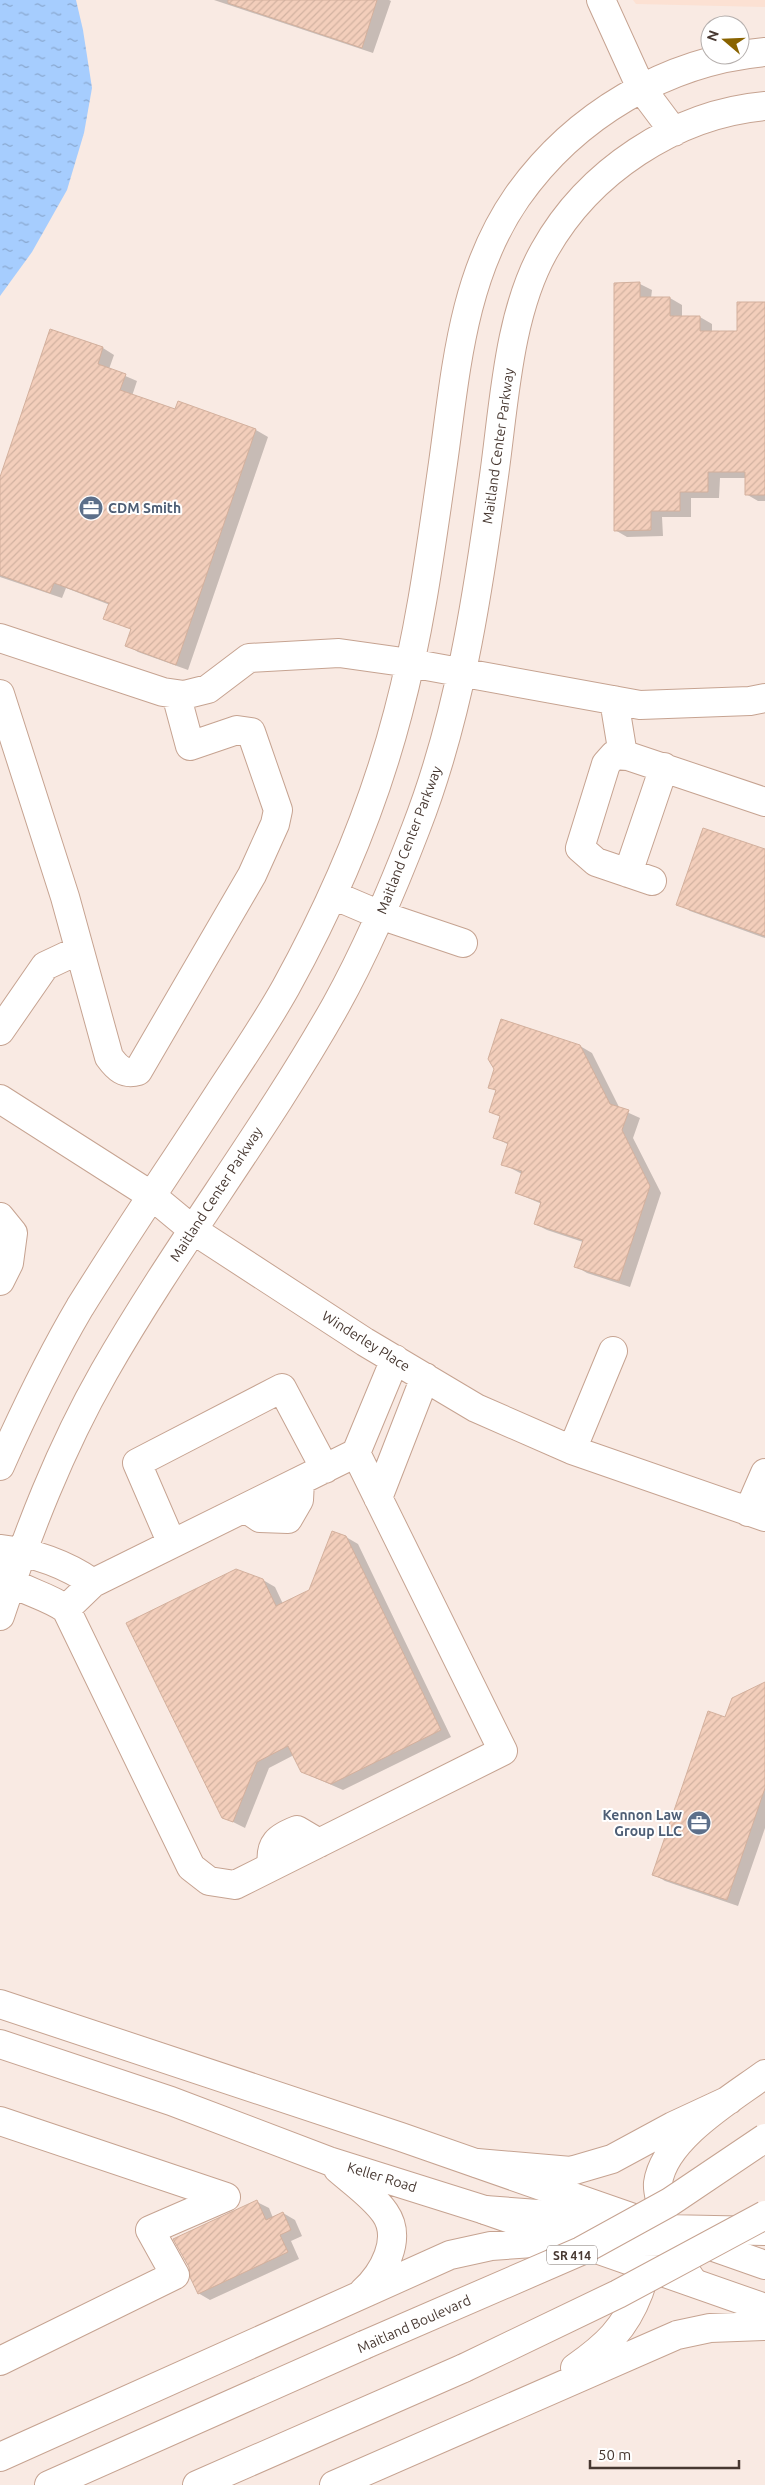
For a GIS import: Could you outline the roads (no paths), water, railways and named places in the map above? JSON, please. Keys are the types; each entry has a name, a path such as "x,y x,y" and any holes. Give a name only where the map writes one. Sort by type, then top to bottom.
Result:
{"main road":[{"path":"601,0 642,88 674,132"},
{"path":"0,1466 8,1428 80,1307 281,996 333,895 382,767 410,663 422,606 462,325 476,279 500,226 517,198 538,170 587,124 614,104 642,88 697,65 765,52"},
{"name":"Maitland Center Parkway","path":"0,1616 11,1550 63,1453 85,1407 129,1329 320,1032 347,984 380,915 430,790 462,673 478,592 515,334 531,278 551,239 596,185 635,152 674,132 721,113 765,106"},
{"path":"0,638 184,695 208,688 249,658 339,653 410,663 640,705 740,702 765,698"},
{"path":"0,694 65,896 109,1057 117,1068 129,1073 138,1071 252,875 275,824 278,810 251,732 237,730 190,746 176,694"},
{"path":"614,700 622,755"},
{"path":"664,767 640,877 596,862 580,848 606,764 614,755 622,755 664,767 765,802"},
{"path":"333,895 380,915 463,943"},
{"path":"0,1031 45,966 79,950"},
{"name":"Winderley Place","path":"0,1099 152,1196 192,1230 476,1408 572,1450 757,1514"},
{"path":"0,1217 13,1233 9,1263 0,1282"},
{"path":"572,1450 613,1350"},
{"path":"66,1609 93,1583 356,1454 395,1359"},
{"path":"378,1498 425,1377"},
{"path":"172,1544 137,1463 282,1388 325,1469"},
{"path":"5,1579 44,1595 66,1609 191,1867 209,1881 235,1885 503,1751 356,1454"},
{"path":"757,1514 765,1473"},
{"path":"11,1550 60,1562 93,1583"},
{"path":"0,2004 477,2163 602,2207 667,2235 704,2243 765,2265"},
{"name":"Keller Road","path":"0,2044 171,2101 329,2161 485,2210 578,2242 636,2243 693,2282 765,2308"},
{"path":"693,2282 675,2256 667,2235 658,2185 663,2166 677,2144 729,2100 765,2074"},
{"path":"477,2163 571,2171 612,2159 673,2126 729,2100"},
{"path":"0,2122 15,2125 226,2197 150,2230 175,2276 0,2361"},
{"name":"Maitland Boulevard","path":"49,2485 581,2251 670,2202 765,2138"},
{"path":"329,2161 376,2202 387,2215 392,2228 389,2254 377,2280 357,2298"},
{"path":"519,2404 600,2350 620,2330 633,2308 646,2274 636,2243 602,2207"},
{"path":"485,2210 636,2243 667,2235 765,2231"},
{"path":"197,2485 464,2368 618,2294 765,2215"},
{"path":"0,2457 450,2255 491,2246 533,2242 578,2242"},
{"path":"334,2485 677,2334 710,2328 765,2326"},
{"path":"42,2485 74,2473"}],"water":[{"path":"0,0 76,0 83,30 92,88 84,133 67,190 32,252 0,296"}],"place":[{"name":"CDM Smith","path":"91,508"},
{"name":"Kennon Law Group LLC","path":"699,1823"}]}
